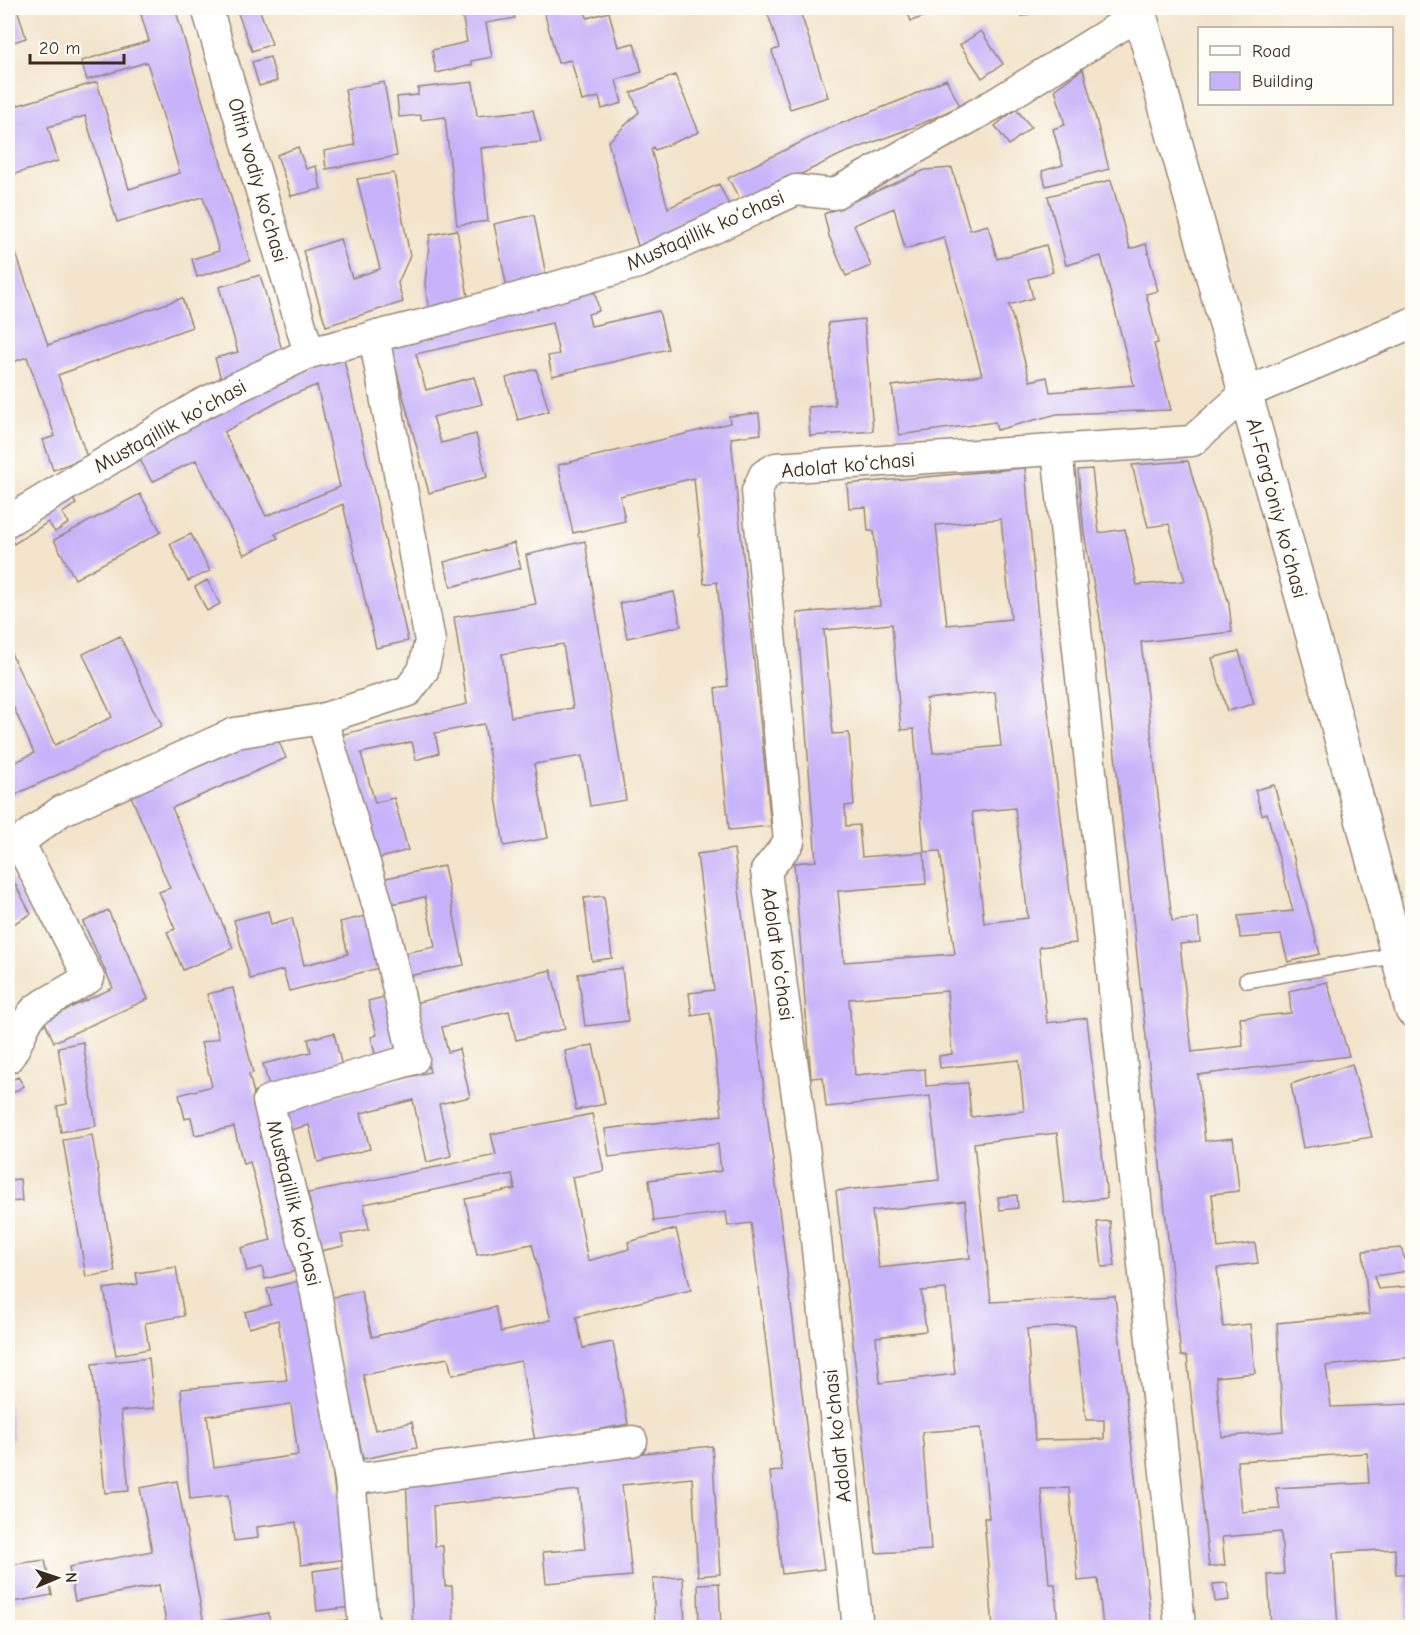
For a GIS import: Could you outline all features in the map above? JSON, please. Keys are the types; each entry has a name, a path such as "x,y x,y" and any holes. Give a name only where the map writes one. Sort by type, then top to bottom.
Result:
{"main road":[{"name":"Al-Fargʻoniy koʻchasi","path":"1139,11 1336,719 1413,1010"}],"street":[{"name":"Oltin vodiy ko'chasi","path":"207,8 309,353"},
{"name":"Mustaqillik ko‘chasi","path":"8,521 198,406 309,353 449,318 641,262 796,189 834,194 998,102 1139,11"},
{"name":"Adolat koʻchasi","path":"858,1628 813,1212 766,871 789,842 757,491 764,475 776,468 1192,441 1246,393 1413,323"},
{"path":"8,1058 15,1049 30,1015 36,1009 89,978 19,842 61,811 235,733 322,719 408,691 423,671 430,641 374,336"},
{"path":"1057,450 1180,1628"},
{"name":"Mustaqillik ko‘chasi","path":"322,719 382,921 414,1059 268,1101 316,1293 350,1480 364,1628"},
{"path":"350,1480 632,1441"}],"lane":[{"path":"1247,980 1398,955"}],"building":[{"path":"8,8 17,8 26,38 8,44"},
{"path":"139,8 175,8 250,261 197,277 192,259 219,251 203,197 117,222 85,116 48,127 58,161 8,176 8,93 12,107 97,82 129,189 180,173 147,62 87,80 81,61 149,41"},
{"path":"236,8 259,8 272,44 252,51"},
{"path":"461,8 512,8 515,18 486,23 492,57 471,61 472,65 436,73 432,50 467,42"},
{"path":"543,8 585,8 587,18 609,12 618,47 634,43 642,72 616,80 622,103 602,109 599,97 582,101 571,60 558,63"},
{"path":"766,8 799,8 828,97 790,109 772,51 779,48"},
{"path":"906,8 949,8 911,21"},
{"path":"1020,8 1050,8 1022,16"},
{"path":"981,31 1003,64 982,78 960,45"},
{"path":"270,57 277,81 259,86 252,62"},
{"path":"1083,69 1109,169 1046,186 1042,171 1063,165 1053,129 1065,125 1055,89"},
{"path":"675,75 699,132 655,150 653,147 651,150 668,208 719,184 731,209 640,253 608,142 639,112 631,93"},
{"path":"946,79 960,106 914,127 842,154 742,203 728,178 832,127 904,99"},
{"path":"384,82 397,156 326,169 324,151 355,145 345,89"},
{"path":"473,82 477,116 533,110 541,142 481,148 488,221 457,225 445,117 421,120 421,115 399,117 397,97 418,95 418,88"},
{"path":"1016,109 1031,127 1009,145 995,126"},
{"path":"298,147 306,169 316,166 321,189 291,196 277,155"},
{"path":"952,168 970,230 988,225 997,259 1046,245 1053,272 1028,279 1033,298 1009,305 1030,381 1047,377 1050,392 1134,385 1101,256 1066,265 1048,196 1111,180 1130,249 1146,244 1158,291 1146,294 1158,343 1154,344 1171,410 1057,414 997,430 995,422 899,435 892,386 982,375 944,237 905,249 894,208 854,225 871,266 846,276 829,236 824,214 925,170"},
{"path":"394,173 410,256 398,283 403,302 326,326 303,251 340,239 352,278 380,269 357,179"},
{"path":"534,215 548,285 508,293 494,224"},
{"path":"457,230 469,303 429,313 425,283 430,235"},
{"path":"8,231 48,345 182,298 192,327 58,375 87,457 53,470 43,440 55,436 27,357 8,364"},
{"path":"260,275 285,360 223,386 215,358 238,352 219,287"},
{"path":"595,292 599,311 588,314 591,326 659,311 668,349 552,376 548,356 559,354 552,323 416,354 426,390 474,377 482,404 433,417 441,443 476,434 487,477 429,493 389,343"},
{"path":"864,319 873,431 810,436 808,407 835,405 828,323"},
{"path":"343,355 408,641 376,648 343,504 275,534 278,538 244,555 196,460 152,482 135,450 212,410","holes":["317,385 340,487 266,516 224,432 287,397"]},
{"path":"536,369 549,411 518,420 506,378"},
{"path":"759,413 761,434 731,438 771,826 729,830 715,688 728,686 717,582 704,584 694,478 620,496 625,521 573,533 558,465 730,423 729,416"},
{"path":"1188,461 1229,604 1232,632 1141,642 1172,921 1198,918 1200,942 1180,944 1192,1052 1243,1046 1240,1018 1291,1013 1289,991 1327,982 1349,1056 1198,1075 1205,1141 1233,1138 1236,1161 1239,1191 1212,1194 1218,1248 1255,1243 1258,1263 1217,1268 1223,1327 1250,1324 1255,1373 1216,1377 1222,1437 1283,1431 1277,1323 1369,1314 1363,1251 1401,1248 1409,1271 1374,1276 1378,1289 1412,1286 1412,1357 1326,1366 1331,1407 1412,1404 1412,1628 1407,1628 1405,1574 1396,1574 1395,1549 1333,1553 1338,1628 1271,1628 1268,1575 1284,1574 1281,1532 1222,1537 1225,1565 1209,1567 1187,1356 1181,1356 1100,618 1084,534 1078,470 1092,469 1099,533 1125,529 1137,585 1185,581 1169,524 1148,527 1132,465","holes":["1367,1453 1369,1483 1276,1488 1280,1509 1242,1512 1237,1461"]},
{"path":"1025,468 1040,643 1076,943 1039,947 1047,1023 1087,1018 1107,1198 1065,1203 1057,1133 974,1143 989,1284 991,1302 1115,1296 1152,1628 1103,1628 1098,1579 1078,1581 1069,1488 1041,1489 1049,1584 1055,1584 1058,1628 993,1628 984,1518 989,1518 981,1428 922,1432 931,1550 876,1553 836,1191 939,1180 930,1096 826,1107 823,1077 811,1078 794,863 816,861 797,613 880,606 874,531 868,531 866,507 849,508 847,484","holes":["1001,519 1011,619 947,625 936,525","892,624 901,730 914,729 924,852 862,857 859,825 846,826 845,806 854,805 849,733 833,734 824,630","995,692 1001,746 933,753 926,699","1015,808 1028,918 984,923 972,812","940,851 955,954 844,962 838,891 926,884 924,852","947,991 952,1054 939,1056 940,1068 1019,1060 1024,1111 971,1117 968,1083 926,1086 925,1069 855,1075 849,999","965,1201 970,1258 879,1268 872,1211","946,1289 955,1374 880,1383 876,1337 926,1331 921,1291","1075,1326 1086,1420 1104,1420 1104,1439 1035,1440 1027,1329"]},
{"path":"68,491 76,504 62,513 69,523 55,532 48,522 14,544 8,535"},
{"path":"140,494 161,532 75,579 54,540"},
{"path":"191,534 210,571 188,581 170,544"},
{"path":"585,541 626,800 590,806 582,756 534,764 548,838 504,846 484,724 435,733 439,753 416,760 412,742 361,753 375,803 394,798 408,850 374,860 340,735 467,704 454,617 536,604 526,555","holes":["563,644 573,708 511,717 502,654"]},
{"path":"514,543 521,568 451,587 444,562"},
{"path":"207,580 220,604 207,611 195,587"},
{"path":"674,592 681,626 627,638 620,603"},
{"path":"120,636 162,726 8,798 8,766 34,753 8,695 8,647 55,745 112,717 83,654"},
{"path":"1239,651 1254,704 1227,711 1212,658"},
{"path":"275,733 286,758 172,808 233,948 183,970 167,932 175,929 159,892 170,888 131,796"},
{"path":"1274,785 1320,954 1288,962 1281,935 1240,938 1238,916 1293,911 1267,813 1262,815 1255,790"},
{"path":"734,849 824,1569 782,1574 770,1472 782,1471 751,1223 728,1226 726,1212 654,1221 649,1180 721,1171 718,1144 609,1157 605,1129 722,1115 710,1013 692,1016 689,993 714,990 697,854"},
{"path":"444,866 464,965 408,976 404,953 435,947 425,897 386,905 381,879"},
{"path":"8,871 31,914 8,927"},
{"path":"604,896 612,958 592,961 584,898"},
{"path":"108,910 148,999 54,1042 44,1020 113,988 83,922"},
{"path":"268,911 271,924 292,918 304,965 348,954 340,922 370,915 383,967 289,991 283,970 250,979 234,920"},
{"path":"622,968 628,1021 585,1026 578,974"},
{"path":"551,970 565,1029 516,1040 509,1011 442,1027 448,1052 459,1049 470,1097 439,1104 451,1156 427,1162 413,1100 361,1113 370,1149 318,1162 309,1125 287,1131 282,1108 430,1072 414,1003"},
{"path":"233,988 253,1073 249,1074 299,1270 265,1279 262,1267 247,1271 241,1248 271,1240 250,1162 243,1164 234,1127 195,1135 191,1117 185,1119 179,1095 212,1086 201,1043 219,1038 207,994"},
{"path":"388,996 402,1052 376,1058 371,1037 377,1035 368,1001"},
{"path":"334,1033 342,1067 269,1086 263,1064 311,1052 308,1039"},
{"path":"83,1042 96,1126 61,1132 57,1106 67,1104 58,1047"},
{"path":"593,1045 605,1104 576,1110 565,1051"},
{"path":"1352,1064 1372,1137 1303,1148 1291,1084"},
{"path":"18,1077 24,1086 8,1096 8,1082"},
{"path":"592,1114 604,1171 572,1177 588,1261 629,1249 628,1242 676,1229 691,1290 576,1317 583,1348 613,1342 628,1424 535,1442 521,1361 452,1375 448,1358 363,1375 375,1430 412,1422 417,1448 363,1459 330,1298 361,1291 372,1337 495,1307 501,1332 551,1320 532,1244 477,1255 465,1199 515,1189 512,1174 364,1204 369,1229 341,1235 344,1246 320,1251 308,1193 496,1155 491,1134"},
{"path":"92,1135 115,1272 86,1277 63,1140"},
{"path":"20,1179 22,1201 8,1202 8,1180"},
{"path":"1017,1195 1018,1208 1000,1210 998,1197"},
{"path":"1110,1221 1115,1266 1102,1267 1097,1222"},
{"path":"176,1267 184,1316 145,1323 149,1349 116,1355 104,1289 138,1284 136,1273"},
{"path":"302,1280 321,1376 335,1492 340,1492 348,1559 301,1565 296,1522 257,1527 258,1538 234,1541 228,1495 190,1499 181,1389 287,1380 278,1320 249,1328 245,1312 271,1305 267,1289","holes":["291,1404 298,1455 214,1467 207,1416"]},
{"path":"149,1358 154,1408 121,1411 129,1491 105,1493 92,1364"},
{"path":"9,1403 13,1440 8,1440"},
{"path":"712,1446 720,1574 698,1576 692,1478 622,1485 632,1576 546,1583 543,1552 585,1549 579,1490 433,1506 435,1546 443,1546 445,1586 452,1586 454,1628 413,1628 406,1478"},
{"path":"177,1481 204,1624 269,1613 270,1628 167,1628 159,1585 75,1601 69,1567 152,1551 140,1488"},
{"path":"45,1560 52,1595 8,1603 8,1565"},
{"path":"349,1566 353,1607 317,1611 313,1571"},
{"path":"683,1577 685,1628 655,1628 653,1579"},
{"path":"719,1583 721,1628 699,1628 698,1584"},
{"path":"1227,1583 1229,1600 1215,1602 1213,1584"},
{"path":"354,1620 355,1628 283,1628 283,1626"}]}
